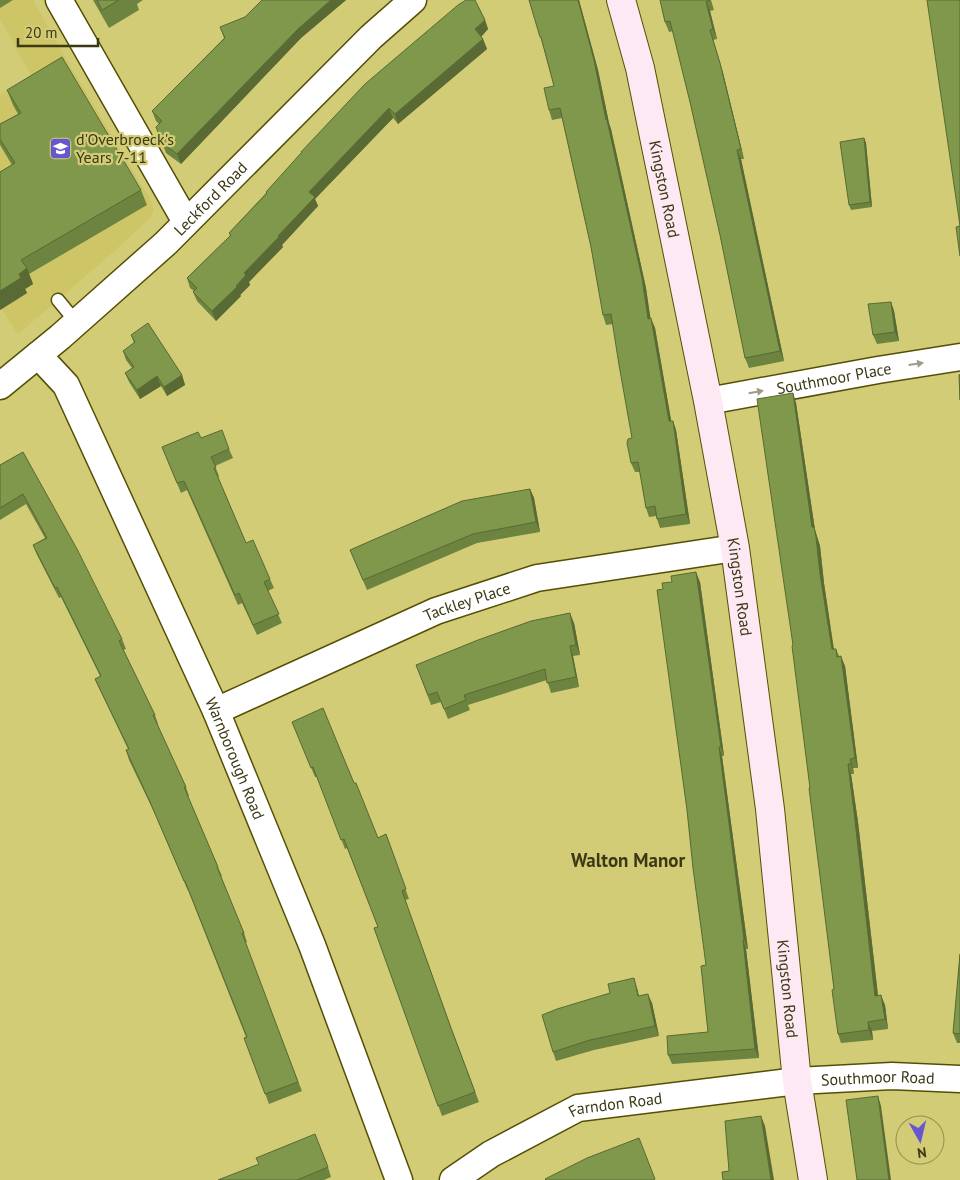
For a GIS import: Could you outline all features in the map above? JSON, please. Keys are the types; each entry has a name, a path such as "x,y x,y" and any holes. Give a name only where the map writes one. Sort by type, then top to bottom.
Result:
{"street":[{"path":"59,0 186,222"},
{"name":"Leckford Road","path":"0,386 60,337 166,243 371,36 413,0"},
{"name":"Kingston Road","path":"620,0 640,68 708,401 735,548 770,809 797,1081 813,1180"},
{"name":"Warnborough Road","path":"38,355 66,385 216,711 312,945 399,1180"},
{"name":"Southmoor Place","path":"708,401 960,357"},
{"name":"Tackley Place","path":"216,711 436,611 537,578 735,548"},
{"name":"Southmoor Road","path":"797,1081 892,1076 960,1079"},
{"name":"Farndon Road","path":"453,1180 491,1154 578,1108 797,1081"}],"lane":[{"path":"58,300 76,322"}],"shaded area":[{"name":"d'Overbroeck's Years 7-11","path":"0,0 33,0 151,201 154,210 151,217 111,254 18,334 0,307 0,95 31,75 0,19"}],"building":[{"path":"97,0 119,0 102,10"},
{"path":"262,0 331,0 298,29 177,154 162,143 156,127 162,121 152,111 225,38 220,27 245,17"},
{"path":"466,0 475,0 485,20 475,29 483,39 395,114 389,108 309,192 315,197 244,273 246,275 237,287 212,311 193,292 197,288 187,278 231,235 229,233 365,84"},
{"path":"529,0 578,0 594,60 642,278 648,319 651,318 669,421 673,421 686,514 657,519 655,506 646,508 638,462 631,463 627,443 628,439 632,438 611,314 603,315 591,247 560,108 549,110 544,88 554,86"},
{"path":"660,0 710,0 706,2 713,29 710,30 741,149 737,150 780,351 745,358 690,102 670,21 665,22"},
{"path":"927,0 960,0 960,226"},
{"name":"d'Overbroeck's Years 7-11","path":"62,57 141,190 21,260 27,268 19,274 21,278 0,291 0,172 15,163 0,139 0,124 21,113 7,90"},
{"path":"864,138 870,202 849,205 840,142"},
{"path":"960,226 960,256 956,227"},
{"path":"891,302 895,332 873,335 868,304"},
{"path":"148,323 182,375 164,387 157,376 137,390 125,373 134,367 123,351 135,342 131,335"},
{"path":"793,393 832,649 836,649 837,657 841,656 855,758 850,759 851,764 848,764 875,996 881,995 885,1019 868,1022 869,1030 838,1034 793,645 757,399"},
{"path":"222,430 229,449 211,457 216,467 214,468 246,543 253,540 270,579 264,582 279,614 253,625 239,593 235,595 184,481 177,483 162,447 198,432 201,438"},
{"path":"23,452 77,549 122,639 119,641 155,715 153,715 186,787 184,787 218,867 298,1082 265,1094 244,1038 247,1037 185,881 126,750 129,749 95,679 101,676 57,587 55,588 33,545 47,538 23,494 0,508 0,465"},
{"path":"530,489 536,522 473,534 363,580 350,550 462,501"},
{"path":"696,572 721,747 719,747 744,939 755,1049 668,1055 667,1036 708,1032 701,966 706,965 657,590 663,589 662,583 672,582 671,576"},
{"path":"570,613 576,645 570,646 576,677 547,683 545,669 464,695 466,700 444,709 437,692 428,695 416,665 531,621"},
{"path":"323,708 378,838 386,834 406,889 402,891 475,1092 438,1106 374,928 378,927 344,839 341,840 313,767 311,768 292,722"},
{"path":"960,954 960,1034 953,1033"},
{"path":"634,978 638,996 648,994 655,1026 590,1040 553,1052 542,1015 610,993 608,984"},
{"path":"878,1096 889,1180 857,1180 846,1100"},
{"path":"761,1116 771,1180 723,1180 722,1172 729,1171 725,1121"},
{"path":"315,1134 328,1167 297,1180 218,1180 259,1164 256,1158"},
{"path":"639,1138 655,1179 653,1180 545,1179 587,1158"}],"place":[{"name":"d'Overbroeck's Years 7-11","path":"60,148"}],"district":[{"name":"Walton Manor","path":"628,860"}]}
